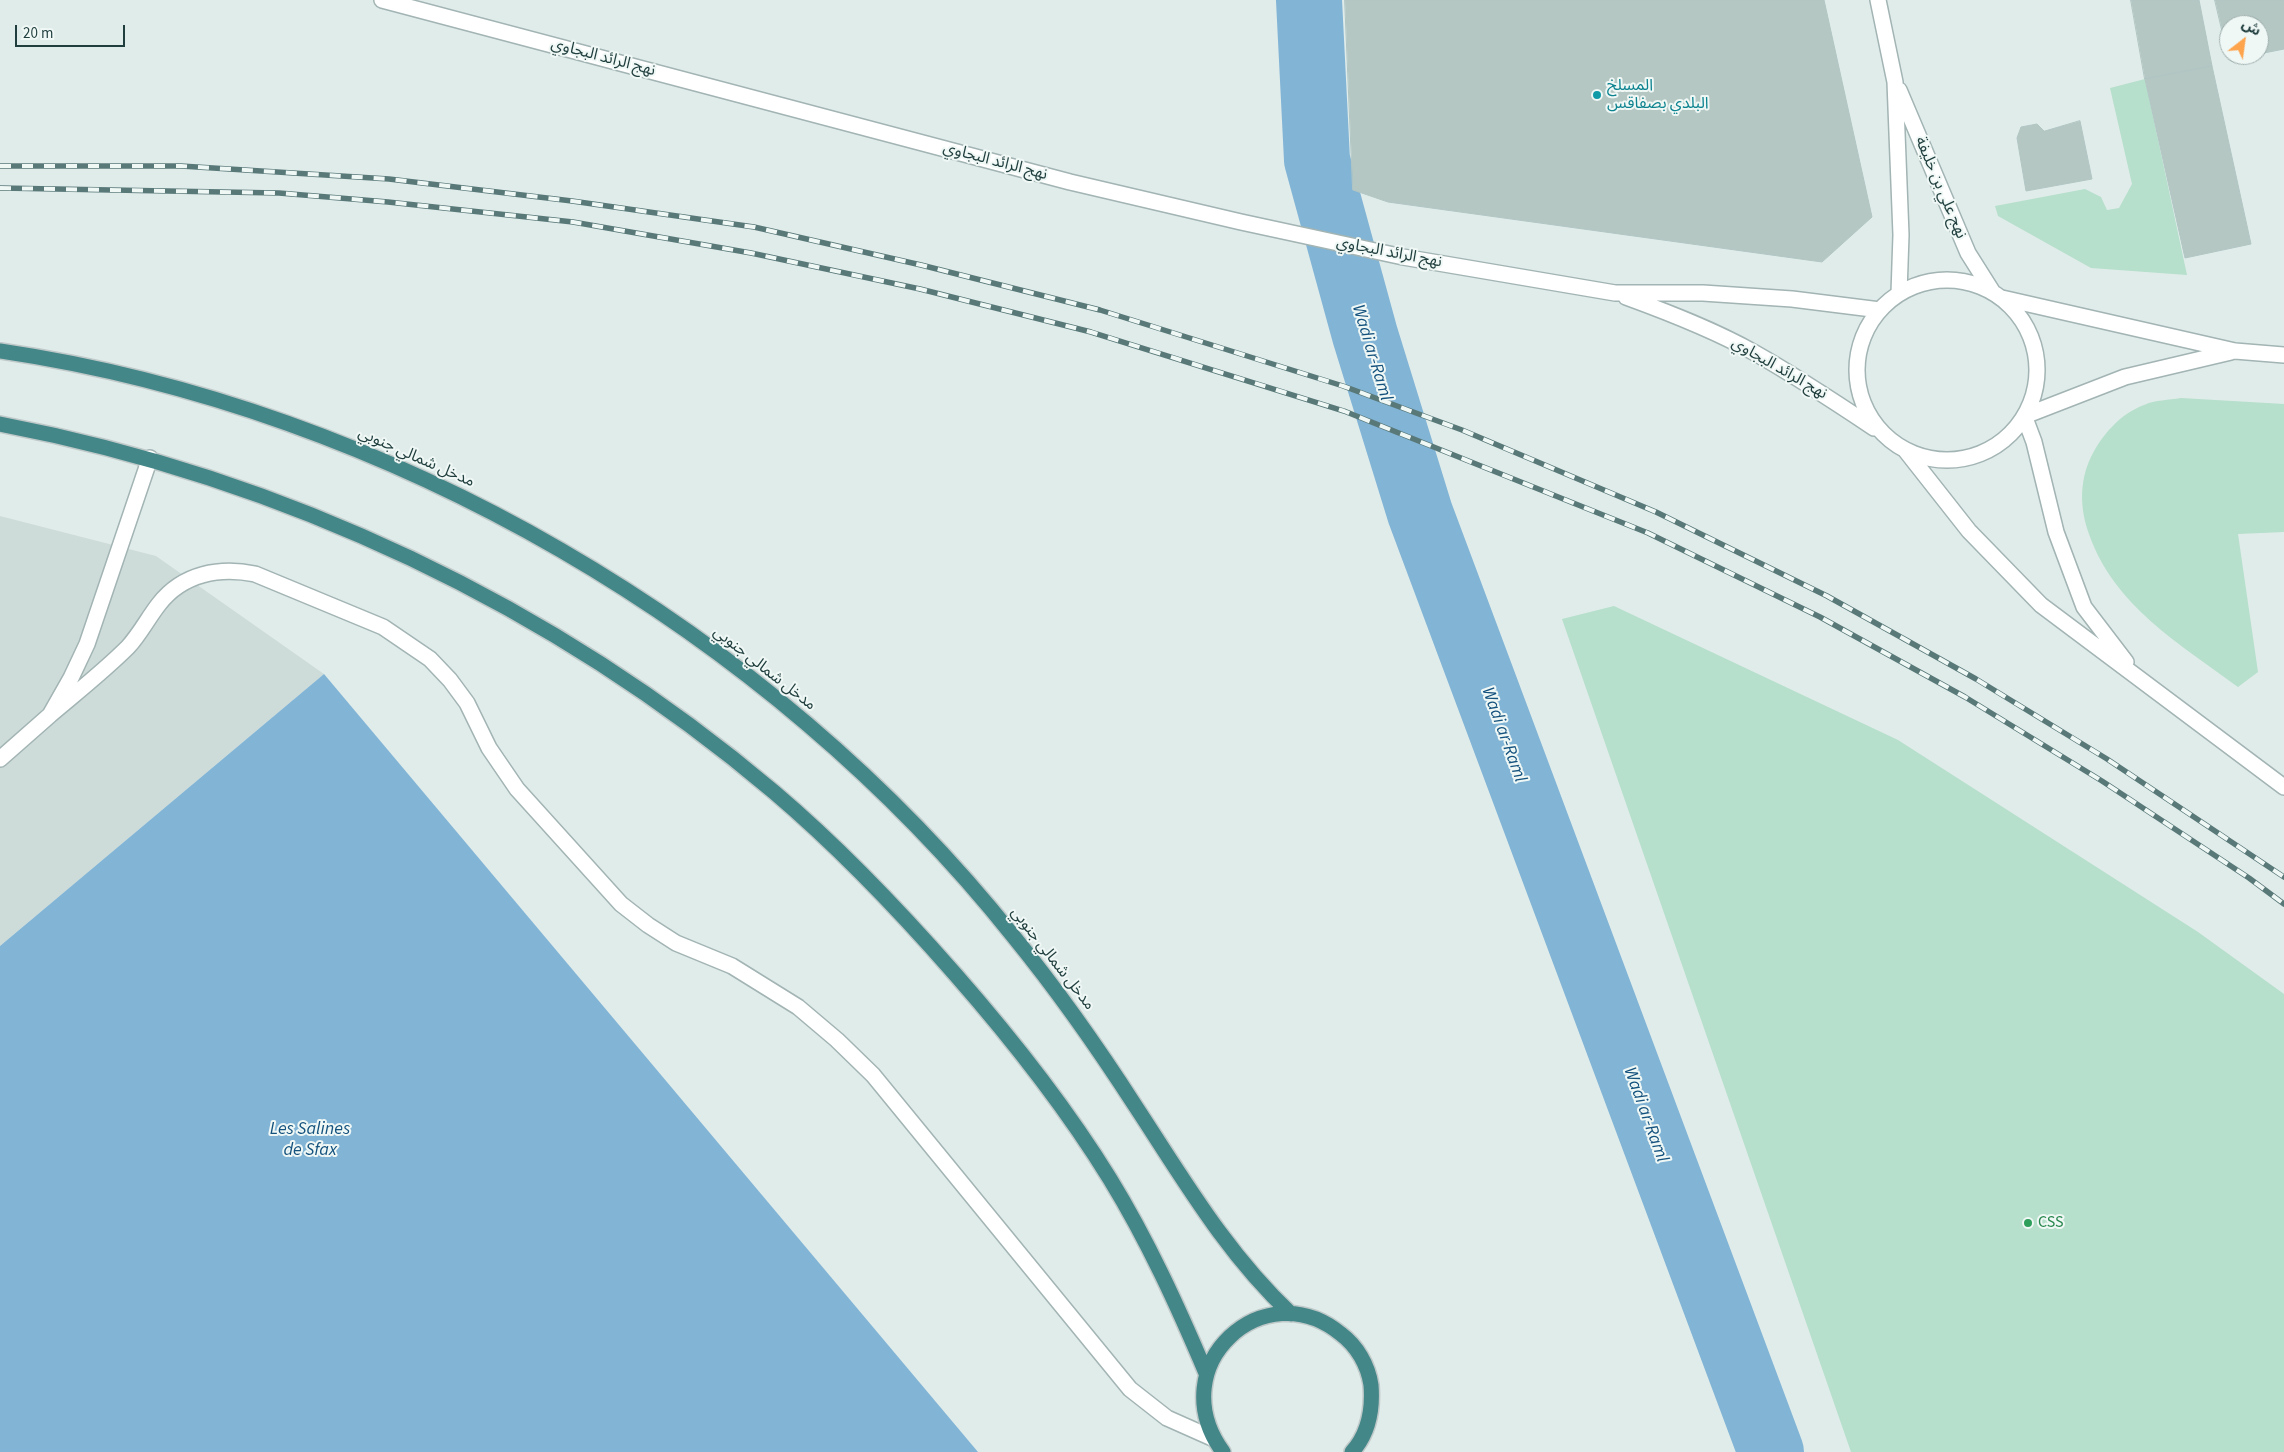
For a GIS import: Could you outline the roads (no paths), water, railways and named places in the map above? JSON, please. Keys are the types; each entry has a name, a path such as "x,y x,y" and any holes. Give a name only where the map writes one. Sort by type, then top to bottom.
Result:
{"highway":[{"name":"مدخل شمالي جنوبي","path":"0,350 106,371 196,394 284,423 371,456 444,488 524,529 654,608 720,655 783,704 844,757 902,813 970,885 1011,932 1071,1010 1107,1061 1219,1235 1264,1289 1291,1314"},
{"path":"0,424 54,434 150,458 221,481 299,510 375,542 451,578 536,624 619,676 699,732 776,794 852,864 924,939 993,1017 1072,1120 1112,1181 1148,1245 1179,1308 1206,1373"},
{"path":"1223,1452 1212,1438 1204,1417 1202,1395 1206,1373 1216,1353 1230,1336 1248,1324 1269,1316 1291,1314 1313,1317 1332,1326 1350,1341 1363,1359 1370,1380 1372,1402 1369,1424 1359,1444 1352,1452"}],"street":[{"name":"نهج الرائد البجاوي","path":"382,0 1070,182 1403,257 1615,292 1704,293 1792,299 1880,310"},
{"name":"نهج علي بن خليفة","path":"1878,0 1895,82 1901,235 1898,293"},
{"name":"نهج علي بن خليفة","path":"1895,82 1968,253 1997,294"},
{"path":"1881,433 1866,410 1857,385 1857,358 1865,332 1880,310 1898,293 1921,284 1944,280 1969,282 1997,294 2235,351 2284,355"},
{"name":"نهج الرائد البجاوي","path":"1615,292 1686,319 1754,352 1819,390 1906,450"},
{"path":"1906,450 1930,460 1958,461 1984,454 2007,439 2026,417 2036,391 2038,365 2033,339 2020,316 1997,294"},
{"path":"2026,417 2125,377 2235,351"},
{"path":"2026,417 2056,532 2084,607 2138,677"},
{"path":"1906,450 1969,531 2041,605 2284,787"},
{"path":"50,715 88,644 150,458"},
{"path":"0,759 129,646 159,603 184,582 199,576 217,571 237,571 256,574 383,627 408,642 430,659 450,680 467,703 501,768 517,789 621,904 648,925 676,943 732,966 766,986 798,1007 837,1040 873,1075 1130,1389 1167,1418 1212,1438"}],"water":[{"name":"Les Salines de Sfax","path":"324,674 978,1452 0,1452 0,946"}],"waterway":[{"name":"Wadi ar-Raml","path":"1309,0 1317,160 1365,335 1420,513 1771,1452"}],"railway":[{"path":"0,166 181,166 389,179 572,201 754,227 921,265 1100,310 1343,386 1462,430 1656,512 1827,596 1976,679 2107,759 2284,877"},
{"path":"0,188 279,193 388,202 573,222 751,253 920,289 1091,332 1344,411 1648,533 1820,617 1965,697 2102,781 2249,878 2284,904"}],"place":[{"name":"المسلخ البلدي بصفاقس","path":"1597,95"},
{"name":"CSS","path":"2028,1223"}]}
